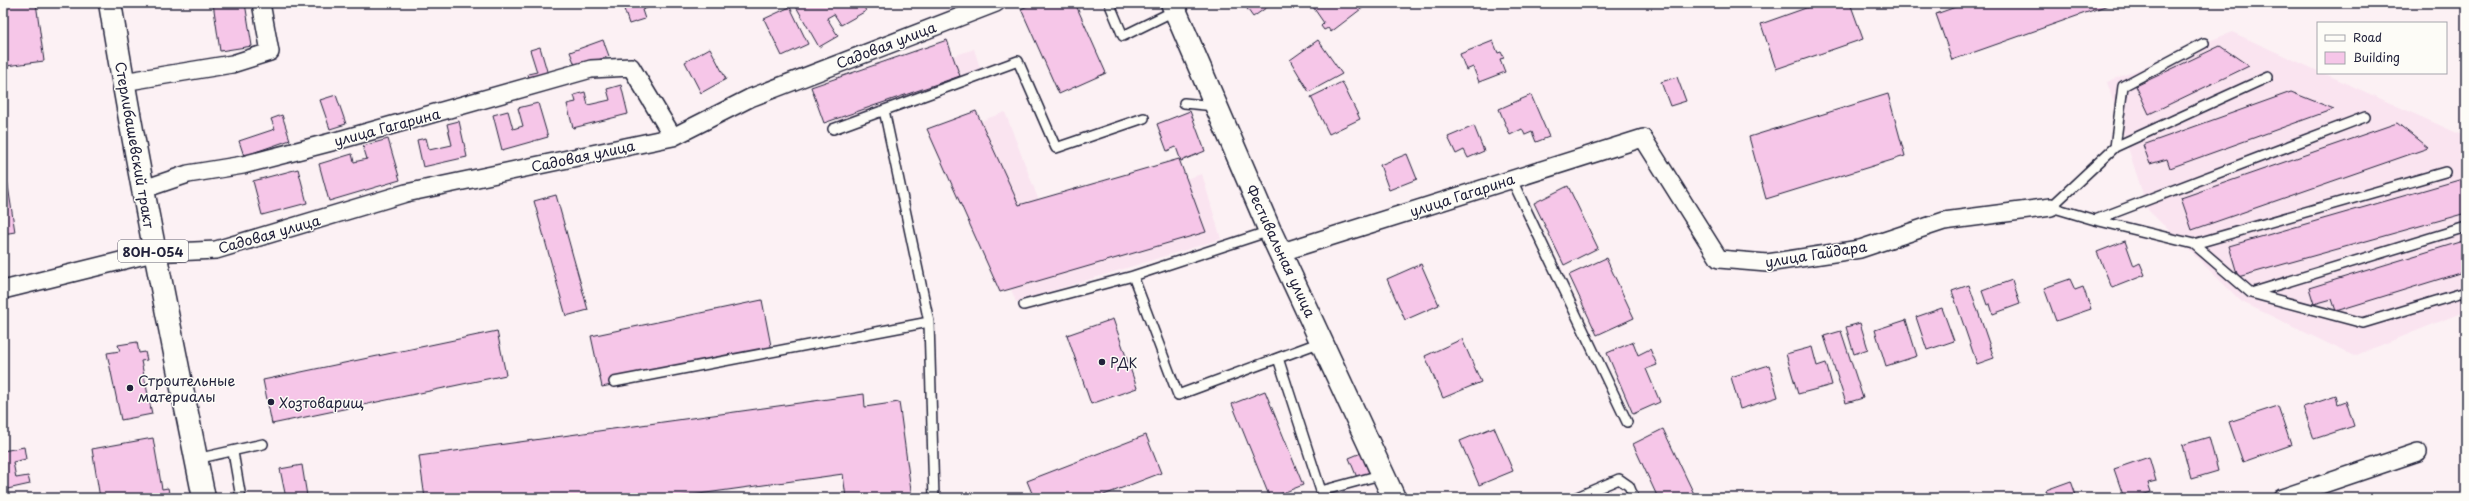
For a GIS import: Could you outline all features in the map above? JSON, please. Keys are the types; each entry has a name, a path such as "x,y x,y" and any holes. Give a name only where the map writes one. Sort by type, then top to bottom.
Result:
{"street":[{"name":"Стерлибашевский тракт","path":"110,3 123,82 144,189 153,253 204,498"},
{"path":"123,82 232,64 270,52 261,3"},
{"name":"Садовая улица","path":"3,290 153,253 216,250 406,192 673,137 750,98 996,3"},
{"name":"Фестивальная улица","path":"1174,7 1270,231 1282,252 1394,498"},
{"name":"улица Гагарина","path":"144,189 188,174 243,165 343,139 592,69 631,67 673,137"},
{"name":"улица Гагарина","path":"1282,252 1643,138"},
{"name":"улица Гайдара","path":"1643,138 1718,260 1767,263 1860,249 1944,221 2051,207"},
{"path":"2282,498 2418,452"}],"lane":[{"path":"1115,3 1110,6 1123,36 1174,7"},
{"path":"2115,147 2123,86 2204,43"},
{"path":"833,129 1018,61 1056,148 1144,118"},
{"path":"2051,207 2115,147 2268,77"},
{"path":"1184,103 1216,106"},
{"path":"884,110 929,322 934,498"},
{"path":"2095,220 2364,116"},
{"path":"2194,244 2445,172"},
{"path":"1512,180 1627,422"},
{"path":"2051,207 2095,220 2194,244 2251,294 2363,323 2466,292"},
{"path":"2251,294 2466,227"},
{"path":"1024,305 1133,276 1270,231"},
{"path":"1133,276 1178,395 1323,341"},
{"path":"614,382 929,322"},
{"path":"1278,358 1321,491 1384,474"},
{"path":"196,459 233,452 263,444"},
{"path":"233,452 242,498"},
{"path":"1576,498 1618,479 1629,486 1634,498"}],"shaded area":[{"path":"2232,32 2317,71 2317,74 2325,74 2466,137 2466,311 2354,356 2242,302 2148,210 2107,82"},
{"path":"974,49 984,80 842,129 830,98"},
{"path":"1005,112 1047,222 1202,174 1221,239 1016,302 951,132"}],"building":[{"path":"3,3 36,3 44,61 6,66 3,45"},
{"path":"213,3 245,3 252,46 220,51"},
{"path":"622,3 651,3 652,6 642,10 645,19 629,24"},
{"path":"794,3 862,3 866,11 841,25 834,14 827,18 838,36 819,47"},
{"path":"1034,3 1075,3 1106,73 1059,94 1021,9"},
{"path":"1243,3 1273,3 1253,17"},
{"path":"1318,3 1363,3 1365,6 1331,32 1328,28 1324,30 1321,26 1324,23 1313,7"},
{"path":"1820,3 1850,3 1863,39 1776,69 1761,24"},
{"path":"1967,3 2108,3 2108,5 1952,60 1936,14"},
{"path":"790,7 808,44 782,56 764,19"},
{"path":"603,40 609,56 576,68 570,52"},
{"path":"947,40 960,76 824,123 811,87"},
{"path":"1318,40 1342,74 1309,92 1290,60"},
{"path":"1493,41 1498,53 1501,52 1504,58 1500,59 1505,72 1479,82 1473,67 1466,70 1460,54"},
{"path":"2220,46 2249,66 2149,114 2136,86"},
{"path":"540,47 549,78 531,84 528,74 537,72 530,50"},
{"path":"710,48 726,79 701,93 685,62"},
{"path":"1677,77 1686,101 1670,106 1661,82"},
{"path":"1342,82 1360,119 1329,134 1311,97"},
{"path":"621,85 628,114 573,128 567,104 576,102 574,95 585,92 588,105 610,100 607,89"},
{"path":"2291,92 2334,109 2170,168 2167,159 2150,164 2143,145"},
{"path":"1888,94 1905,156 1766,199 1749,137"},
{"path":"336,95 346,124 330,129 320,100"},
{"path":"1531,95 1549,137 1536,142 1532,132 1525,135 1522,129 1510,135 1499,109"},
{"path":"538,103 548,137 502,150 493,115 508,111 513,129 523,126 518,108"},
{"path":"976,111 1019,205 1179,159 1206,232 1000,292 927,129"},
{"path":"1190,111 1205,151 1181,161 1176,147 1167,151 1157,124"},
{"path":"282,115 290,140 244,156 239,141 275,129 271,119"},
{"path":"459,121 467,157 423,167 417,140 426,138 429,150 452,145 447,124"},
{"path":"2397,123 2428,148 2192,230 2181,198"},
{"path":"1474,126 1484,151 1468,158 1464,150 1456,154 1448,137"},
{"path":"388,139 400,180 329,201 319,164 352,154 354,162 367,159 363,146"},
{"path":"1407,154 1417,179 1389,190 1380,165"},
{"path":"298,169 307,203 262,215 253,181"},
{"path":"2466,178 2466,213 2238,277 2229,246"},
{"path":"3,179 7,179 15,232 3,234"},
{"path":"1568,186 1598,248 1564,265 1534,203"},
{"path":"556,195 588,310 566,316 534,201"},
{"path":"2466,240 2466,271 2336,311 2332,299 2314,304 2309,288"},
{"path":"2125,241 2134,266 2140,263 2145,275 2112,288 2097,252"},
{"path":"1606,258 1634,318 1597,335 1569,275"},
{"path":"1421,264 1439,305 1405,320 1387,279"},
{"path":"2070,279 2075,290 2083,287 2091,309 2056,321 2044,288"},
{"path":"2012,280 2020,304 1993,314 1990,304 1987,305 1982,291"},
{"path":"1969,285 1994,358 1977,364 1952,291"},
{"path":"762,300 772,351 602,387 591,336"},
{"path":"1942,308 1954,341 1927,350 1916,317"},
{"name":"РДК","path":"1113,319 1137,388 1091,404 1067,335"},
{"path":"1906,320 1917,356 1886,366 1875,330"},
{"path":"1860,323 1868,349 1854,354 1846,327"},
{"path":"497,331 506,375 272,424 263,380"},
{"path":"1841,331 1863,398 1846,403 1824,336"},
{"path":"1462,339 1481,382 1443,398 1425,356"},
{"name":"Строительные материалы","path":"137,342 139,353 145,352 147,360 141,361 152,414 121,420 107,353 120,351 118,345"},
{"path":"1633,342 1638,355 1650,349 1657,365 1646,369 1660,402 1633,414 1607,353"},
{"path":"1812,347 1817,366 1826,363 1832,385 1798,394 1786,354"},
{"path":"1769,365 1778,397 1740,409 1731,377"},
{"path":"1265,391 1303,485 1270,498 1232,404"},
{"path":"864,394 865,407 899,402 912,498 846,498 843,474 670,498 425,498 419,456"},
{"path":"2336,396 2338,404 2346,401 2354,426 2314,439 2303,407"},
{"path":"2278,406 2291,445 2243,462 2229,422"},
{"path":"1494,427 1513,471 1479,485 1460,441"},
{"path":"1663,429 1696,498 1658,498 1633,444"},
{"path":"1146,435 1161,473 1096,498 1034,498 1027,481"},
{"path":"2209,437 2218,471 2191,479 2182,445"},
{"path":"153,438 162,489 168,488 170,498 100,498 92,449"},
{"path":"24,447 26,459 13,462 16,478 28,476 30,484 3,490 3,451"},
{"path":"1361,453 1370,475 1358,480 1349,458"},
{"path":"2149,457 2156,481 2148,483 2151,492 2133,498 2124,498 2114,469"},
{"path":"302,465 307,496 286,498 280,469"},
{"path":"2071,481 2077,498 2049,498 2046,490"}],"place":[{"name":"РДК","path":"1102,362"},
{"name":"Строительные материалы","path":"130,388"},
{"name":"Хозтоварищ","path":"271,402"}]}
